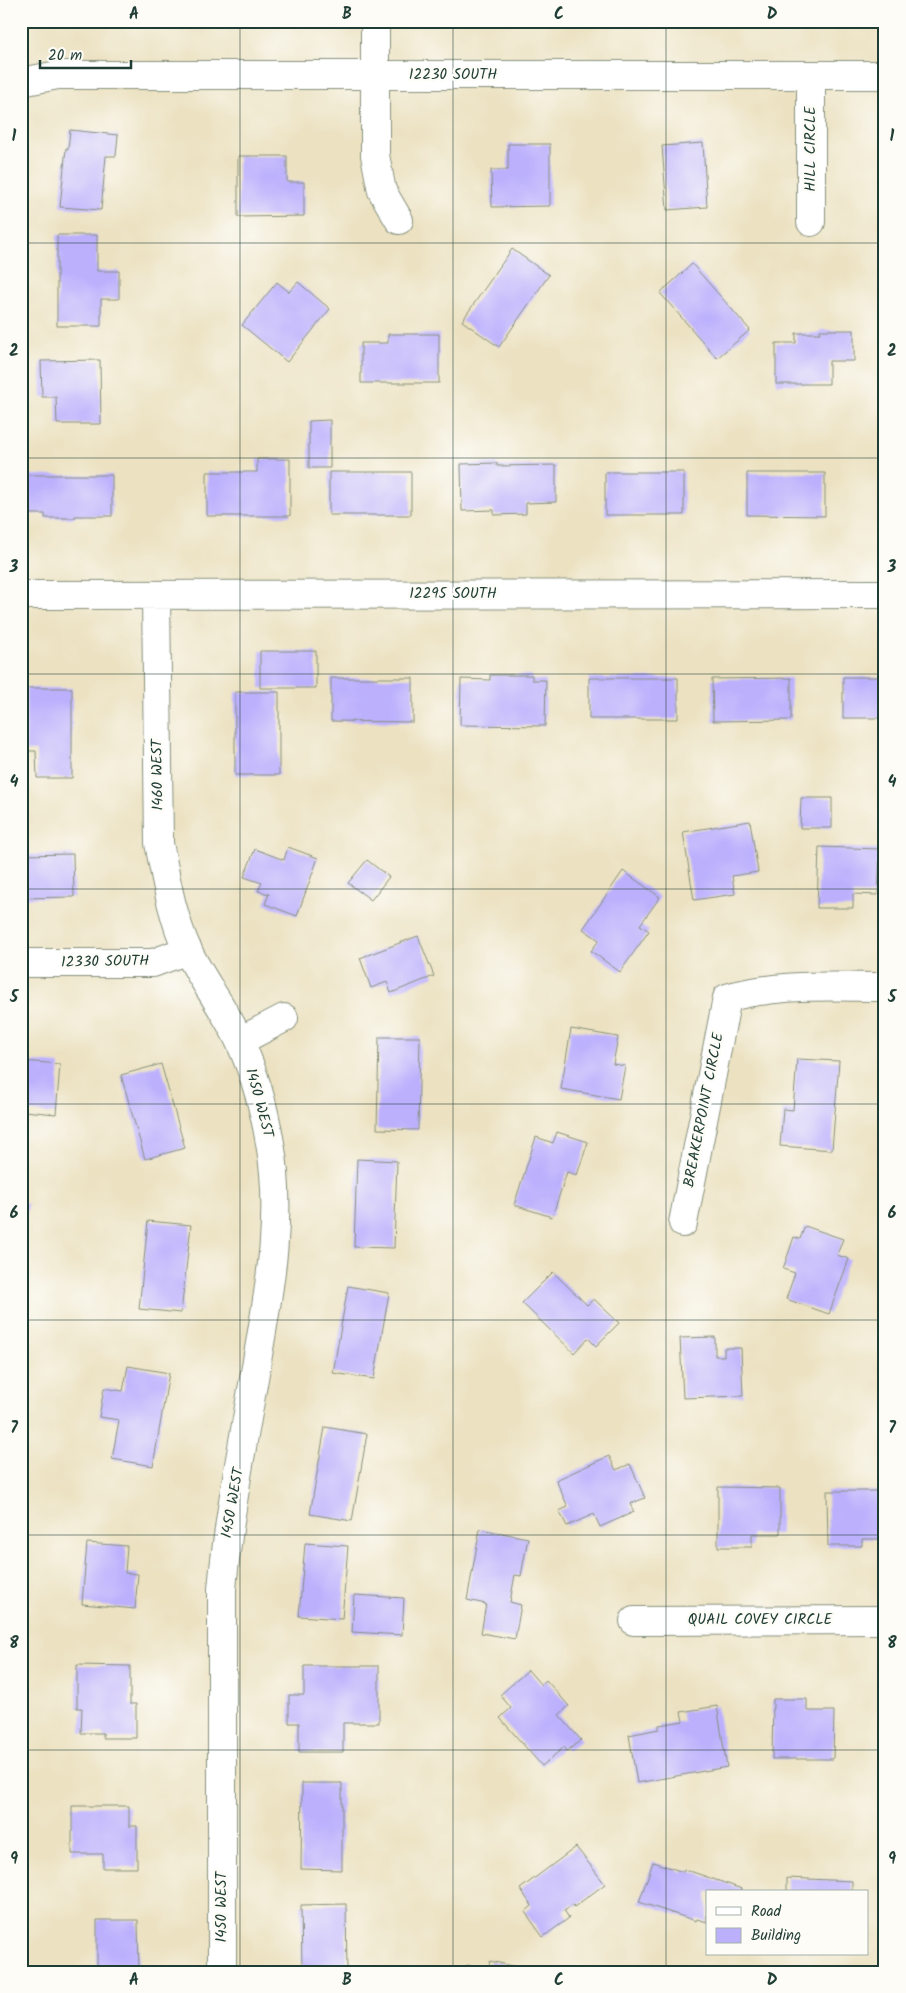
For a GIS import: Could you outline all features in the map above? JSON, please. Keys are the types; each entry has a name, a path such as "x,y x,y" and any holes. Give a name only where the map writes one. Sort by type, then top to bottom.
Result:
{"street":[{"path":"375,21 375,155 382,191 400,220"},
{"name":"12230 SOUTH","path":"21,82 58,75 885,75"},
{"name":"HILL CIRCLE","path":"811,75 811,222"},
{"name":"12295 SOUTH","path":"21,595 885,594"},
{"name":"1460 WEST","path":"156,595 159,843 175,916 188,950"},
{"name":"12330 SOUTH","path":"21,963 153,963 188,950"},
{"name":"1450 WEST","path":"188,950 240,1041 259,1091 270,1144 276,1197 266,1311 226,1547 222,1589 222,1972"},
{"name":"BREAKERPOINT CIRCLE","path":"683,1223 727,998 753,990 781,987 885,987"},
{"path":"240,1041 284,1018"},
{"name":"QUAIL COVEY CIRCLE","path":"634,1621 885,1620"}],"building":[{"path":"70,130 118,135 116,156 106,156 101,210 60,207 66,148 68,149"},
{"path":"703,143 707,207 667,210 662,146"},
{"path":"508,144 550,144 550,206 492,207 491,170 508,170"},
{"path":"238,156 287,156 287,182 304,182 304,216 238,217"},
{"path":"57,235 97,235 97,271 119,271 119,299 101,299 101,326 57,326"},
{"path":"512,249 549,275 499,347 462,321"},
{"path":"692,264 750,330 717,358 660,293"},
{"path":"277,282 289,292 298,282 330,309 287,362 242,325"},
{"path":"820,330 854,330 854,361 829,361 829,384 776,384 776,343 796,343 796,333 820,333"},
{"path":"388,334 439,334 439,383 361,383 361,343 388,343"},
{"path":"100,360 101,424 57,424 56,397 42,397 41,361"},
{"path":"330,420 330,468 309,468 309,421"},
{"path":"257,459 290,459 290,516 207,516 207,472 257,472"},
{"path":"497,463 497,466 556,465 556,502 526,503 526,514 494,515 494,510 462,511 461,464"},
{"path":"329,472 411,472 411,515 329,515"},
{"path":"605,472 684,472 684,515 605,515"},
{"path":"747,473 825,473 825,516 747,515"},
{"path":"21,475 112,475 112,516 45,518 45,514 21,514"},
{"path":"260,651 316,651 316,688 260,688"},
{"path":"490,675 532,675 532,680 546,680 545,726 460,725 461,679 490,680"},
{"path":"843,677 885,677 885,718 843,718"},
{"path":"331,678 413,678 413,722 331,721"},
{"path":"589,678 678,678 678,719 589,719"},
{"path":"791,678 791,720 713,721 712,679"},
{"path":"26,688 72,688 72,778 37,778 36,751 26,751"},
{"path":"235,692 279,692 279,775 235,775"},
{"path":"801,798 832,798 832,828 800,828"},
{"path":"750,821 758,872 732,876 735,894 694,900 683,832"},
{"path":"288,847 318,858 297,916 265,904 269,894 258,891 262,883 244,877 255,849 284,860"},
{"path":"819,847 880,849 878,895 853,894 853,908 817,908"},
{"path":"73,854 74,897 21,898 21,855"},
{"path":"367,860 389,877 371,900 348,883"},
{"path":"623,871 660,897 640,925 649,931 620,972 591,951 599,940 583,929"},
{"path":"418,936 434,976 391,993 387,982 371,988 360,958"},
{"path":"571,1029 618,1037 613,1064 625,1066 619,1099 561,1089"},
{"path":"379,1037 420,1037 418,1130 377,1129"},
{"path":"797,1059 839,1061 832,1150 780,1146 783,1109 793,1110"},
{"path":"21,1061 60,1064 56,1114 24,1111 23,1125 21,1125"},
{"path":"161,1064 185,1148 145,1159 121,1075"},
{"path":"557,1132 588,1142 577,1175 567,1172 552,1217 514,1205 536,1137 553,1143"},
{"path":"357,1159 397,1161 394,1248 354,1247"},
{"path":"21,1203 28,1204 22,1242 21,1242"},
{"path":"148,1221 191,1225 181,1313 139,1309"},
{"path":"805,1226 843,1239 837,1255 849,1259 829,1314 786,1299 795,1273 783,1269 794,1237 800,1239"},
{"path":"553,1272 587,1305 594,1299 619,1323 596,1346 588,1338 574,1353 522,1303"},
{"path":"348,1286 389,1293 374,1379 333,1373"},
{"path":"715,1337 715,1356 724,1356 724,1348 741,1348 743,1396 683,1398 680,1338"},
{"path":"128,1366 169,1373 153,1466 112,1459 119,1420 99,1417 104,1388 123,1391"},
{"path":"325,1427 367,1434 352,1521 310,1514"},
{"path":"609,1456 616,1470 630,1464 645,1498 630,1504 634,1512 600,1527 594,1514 567,1526 559,1511 568,1507 556,1480"},
{"path":"718,1487 780,1488 780,1534 752,1534 752,1547 718,1547"},
{"path":"827,1491 885,1491 885,1539 862,1539 862,1546 828,1546"},
{"path":"480,1529 528,1538 521,1576 515,1575 510,1602 521,1605 515,1639 481,1633 486,1604 467,1600"},
{"path":"87,1543 127,1546 125,1573 138,1574 135,1609 82,1604"},
{"path":"305,1543 348,1546 342,1619 299,1616"},
{"path":"354,1595 404,1598 402,1635 352,1632"},
{"path":"77,1665 130,1666 130,1704 136,1704 136,1738 103,1738 103,1733 81,1733 82,1708 77,1708"},
{"path":"304,1666 379,1666 379,1723 343,1723 343,1752 299,1752 299,1723 289,1723 289,1695 304,1695"},
{"path":"528,1670 541,1685 546,1680 569,1706 559,1715 581,1740 567,1751 564,1747 542,1766 500,1718 511,1708 500,1695"},
{"path":"773,1699 807,1699 807,1711 834,1711 833,1759 772,1759"},
{"path":"717,1706 727,1767 637,1783 629,1735 659,1729 659,1725 683,1721 681,1712"},
{"path":"302,1783 342,1783 342,1870 301,1869"},
{"path":"72,1806 129,1806 129,1826 137,1826 137,1868 103,1868 103,1854 72,1854"},
{"path":"576,1847 605,1884 574,1907 573,1904 564,1910 569,1918 543,1937 525,1912 532,1906 520,1889"},
{"path":"653,1862 683,1872 684,1869 742,1889 706,1890 706,1922 697,1919 696,1921 639,1902"},
{"path":"787,1878 852,1881 852,1890 787,1890"},
{"path":"346,1904 347,1972 302,1972 301,1905"},
{"path":"97,1920 138,1920 139,1972 97,1972"},
{"path":"490,1961 522,1968 521,1972 465,1972 467,1965 488,1970"}]}
